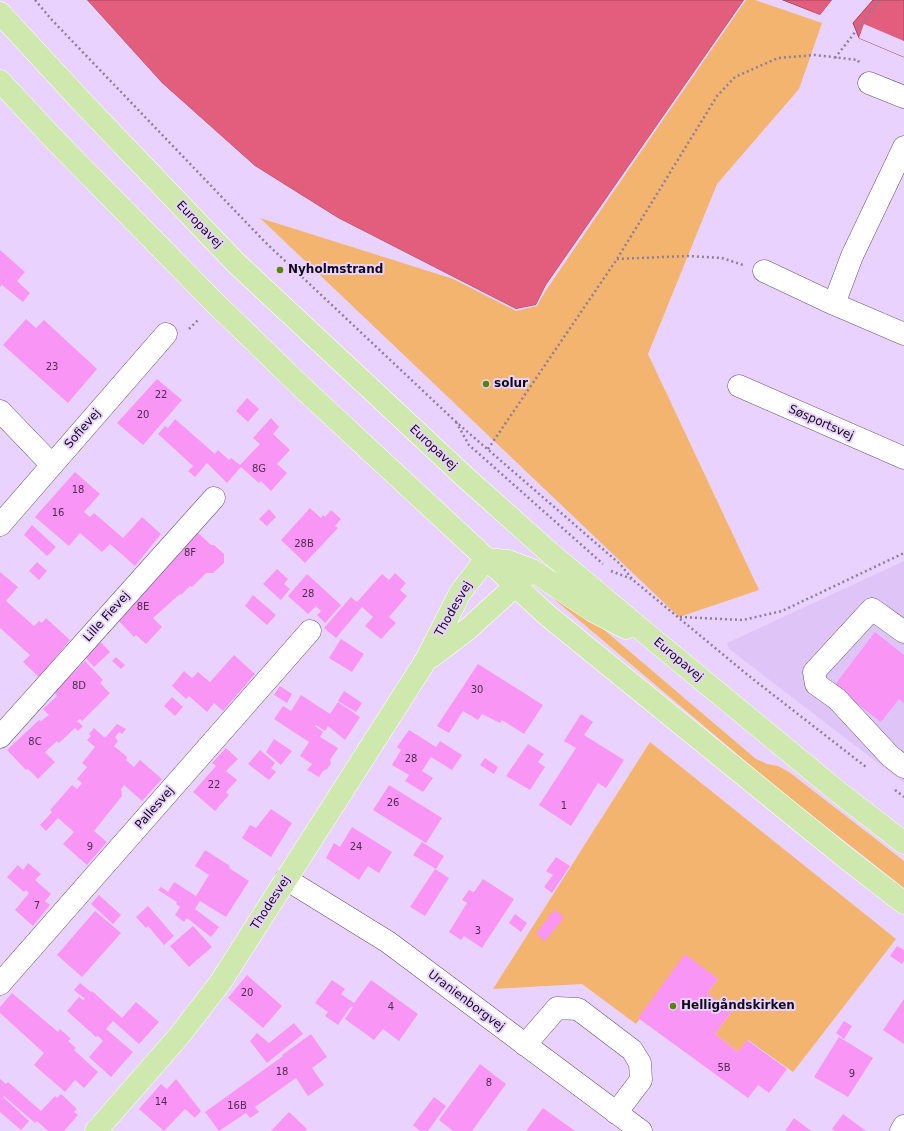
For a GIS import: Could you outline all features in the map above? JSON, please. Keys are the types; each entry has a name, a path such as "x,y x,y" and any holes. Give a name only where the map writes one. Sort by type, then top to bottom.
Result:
{"main road":[{"name":"Europavej","path":"0,13 83,103 236,263 470,482 550,553 660,645 837,791 904,842"},
{"path":"0,81 52,137 216,303 308,393 515,586 587,649 904,903"},
{"name":"Thodesvej","path":"426,660 468,629 550,553"},
{"name":"Thodesvej","path":"96,1131 179,1036 220,983 426,660 460,593 486,559"},
{"path":"486,559 508,561 532,570 593,611 660,645"}],"street":[{"path":"869,82 904,97"},
{"path":"834,304 852,256 904,147"},
{"path":"764,271 834,304 904,334"},
{"name":"Sofievej","path":"0,525 166,334"},
{"name":"Søsportsvej","path":"739,386 904,458"},
{"path":"0,411 52,465"},
{"name":"Lille Fievej","path":"0,737 214,498"},
{"path":"902,624 872,609 814,672 816,684 837,699 890,756 904,767"},
{"name":"Pallesvej","path":"0,984 310,631"},
{"name":"Uranienborgvej","path":"286,879 388,942 641,1131"},
{"path":"525,1045 557,1008 578,1009 632,1050 640,1063 641,1080 616,1113"},
{"path":"901,1131 904,1126"}],"path":[{"path":"35,0 265,242 455,421 620,564 632,580 679,617 749,676 867,768"},
{"path":"835,58 880,0"},
{"path":"488,449 617,259 717,96 735,77 778,58 815,55 858,60 869,82"},
{"path":"617,259 688,256 722,258 764,271"},
{"path":"166,334 180,337 216,303"},
{"path":"455,421 469,445 612,572 632,580"},
{"path":"679,617 743,620 782,611 904,553"},
{"path":"892,787 904,797"}],"shaded area":[{"path":"87,0 744,0 546,285 536,305 516,309 338,218 255,166 162,83"},
{"path":"744,0 755,0 822,23 799,89 717,184 648,354 759,590 679,617 260,218 536,305"},
{"path":"783,0 832,0 820,15"},
{"path":"873,0 904,0 904,57 859,38 853,23"},
{"path":"904,561 904,783 729,649 727,643"},
{"path":"544,588 589,617 756,759 767,764 778,766 789,772 904,861 904,888 776,787 554,599"},
{"path":"650,742 896,939 793,1072 748,1040 738,1052 715,1034 732,1011 707,993 718,979 685,955 636,1024 582,984 493,989"}],"pier":[{"path":"85,0 87,0 162,83 255,166 338,218 516,309 536,305 546,285 744,0 746,0 548,286 537,306 516,311 337,220 254,168 161,84"},
{"path":"781,0 820,15 832,0 834,0 820,17"},
{"path":"864,24 904,41 904,57 859,38"}],"building":[{"path":"0,250 25,272 17,281 30,293 23,302 2,285 0,287"},
{"path":"26,319 36,328 44,320 97,369 68,403 3,345"},
{"path":"157,379 182,400 143,445 117,423"},
{"path":"247,398 259,409 248,422 236,411"},
{"path":"271,418 279,427 273,434 290,450 277,464 287,473 271,491 261,481 259,483 241,467 227,483 207,463 195,477 188,471 193,466 158,434 165,426 168,428 175,419 215,454 218,450 229,460 231,458 240,465 260,444 253,438"},
{"path":"75,472 100,494 84,512 90,517 94,513 123,538 142,517 161,534 135,566 110,544 102,552 80,533 69,546 35,517"},
{"path":"310,508 321,518 323,515 325,517 331,510 341,519 335,526 338,528 305,563 281,540"},
{"path":"269,509 276,517 267,526 259,519"},
{"path":"32,525 56,547 47,556 24,535"},
{"path":"194,529 211,545 214,545 224,554 224,563 213,573 206,573 192,587 190,586 153,618 162,627 146,644 136,635 134,637 116,618 156,580 154,578"},
{"path":"37,562 47,571 39,580 29,571"},
{"path":"277,569 288,579 284,584 290,589 281,600 263,584"},
{"path":"0,572 18,587 6,601 34,626 39,621 42,623 46,618 70,640 39,677 23,662 30,655 0,628"},
{"path":"395,573 406,583 400,590 407,596 389,617 396,623 381,639 365,626 373,617 362,607 336,638 324,628 351,597 357,602 382,574 389,580"},
{"path":"307,574 341,605 325,623 317,615 321,611 316,606 308,614 288,596"},
{"path":"253,595 276,615 267,625 245,606"},
{"path":"875,632 904,655 904,703 899,699 881,722 834,686"},
{"path":"97,638 110,652 94,667 82,654"},
{"path":"341,639 364,654 352,672 329,658"},
{"path":"234,655 255,674 223,711 214,703 207,712 189,696 186,699 172,686 184,671 192,678 198,672 210,682"},
{"path":"116,657 125,665 121,669 112,661"},
{"path":"85,661 103,680 100,683 110,693 82,721 80,719 77,721 83,726 78,731 75,728 59,743 57,741 45,752 55,762 38,779 28,769 26,770 7,750 39,720 41,721 49,715 43,709 57,696 54,692"},
{"path":"478,664 543,705 524,734 502,720 500,723 482,714 478,720 463,711 449,733 437,726"},
{"path":"280,686 292,694 287,703 274,695"},
{"path":"344,691 362,703 356,712 338,701"},
{"path":"301,695 330,714 338,702 360,717 345,740 328,726 325,731 316,725 315,726 323,732 320,737 338,748 330,760 331,764 319,777 307,770 312,764 300,756 309,742 274,719 283,706 291,711"},
{"path":"172,697 183,707 175,716 164,706"},
{"path":"581,714 593,722 584,735 624,760 606,788 598,783 571,826 539,805 576,748 564,741"},
{"path":"117,724 126,729 122,734 119,732 115,737 118,741 114,746 127,757 126,760 134,767 140,760 162,779 142,801 124,785 121,789 122,796 94,831 107,842 87,865 63,844 74,832 58,818 46,831 40,825 52,812 50,810 72,785 77,789 82,783 77,779 87,767 82,763 95,747 87,740 91,736 89,734 94,728 105,738"},
{"path":"409,730 436,747 440,741 462,755 452,770 431,757 422,771 433,778 423,792 405,781 409,775 392,765 401,750 397,747"},
{"path":"274,739 292,751 281,765 266,752"},
{"path":"528,744 544,754 538,762 545,767 530,790 506,776"},
{"path":"226,748 238,759 226,771 237,780 226,792 229,795 215,811 193,792 216,766 212,763"},
{"path":"260,750 275,763 271,768 276,772 269,780 248,764"},
{"path":"485,758 498,767 494,774 480,765"},
{"path":"389,785 442,818 426,843 373,810"},
{"path":"271,809 292,823 271,857 242,838 250,825 256,828"},
{"path":"352,827 392,852 379,873 368,866 359,880 326,858 334,843 340,847"},
{"path":"422,842 444,856 436,869 413,855"},
{"path":"205,850 230,866 229,868 249,881 226,917 200,901 195,909 219,927 211,937 187,918 184,922 175,915 180,907 176,904 177,902 158,890 161,887 168,892 174,882 196,896 209,875 195,866"},
{"path":"556,857 570,866 552,893 544,887 553,875 546,871"},
{"path":"28,863 41,874 35,880 51,894 45,901 50,905 33,926 15,910 29,893 26,890 24,892 7,877 18,865 23,870"},
{"path":"435,869 449,878 425,916 410,907"},
{"path":"483,879 514,899 482,948 464,936 461,940 449,932 467,903 462,900 469,890 474,892"},
{"path":"99,895 121,915 113,924 91,904"},
{"path":"148,906 174,936 164,945 148,926 146,928 136,917"},
{"path":"554,910 564,917 545,941 536,934"},
{"path":"95,911 121,933 82,977 57,955"},
{"path":"515,914 527,923 521,932 509,923"},
{"path":"193,926 212,947 189,967 170,946"},
{"path":"897,946 904,950 904,961 902,964 890,956"},
{"path":"685,954 718,979 707,993 732,1011 715,1034 738,1052 747,1040 787,1069 769,1093 758,1085 748,1098 638,1018"},
{"path":"247,975 282,1006 263,1028 228,998"},
{"path":"332,980 345,989 341,994 354,1003 371,980 418,1014 399,1041 383,1029 374,1040 345,1019 353,1007 351,1006 338,1025 325,1016 328,1012 315,1003"},
{"path":"80,983 91,992 92,991 122,1018 136,1002 159,1022 139,1044 113,1021 106,1029 133,1052 111,1077 89,1057 103,1041 98,1036 96,1037 67,1011 79,997 83,1000 85,999 74,990"},
{"path":"12,993 58,1032 60,1029 71,1039 68,1041 76,1048 74,1050 98,1072 84,1088 75,1080 65,1092 34,1065 44,1053 0,1013 0,1007"},
{"path":"904,999 904,1044 883,1030"},
{"path":"844,1021 852,1026 844,1039 836,1033"},
{"path":"294,1023 303,1034 267,1063 250,1041 257,1033 269,1043"},
{"path":"311,1034 327,1057 312,1068 324,1085 308,1096 296,1078 255,1107 259,1112 250,1118 246,1113 219,1131 205,1112"},
{"path":"839,1037 873,1058 848,1097 814,1077"},
{"path":"480,1064 506,1084 472,1131 453,1131 439,1120"},
{"path":"0,1079 6,1084 8,1082 41,1111 55,1096 57,1098 61,1094 77,1109 74,1112 78,1115 64,1131 48,1131 37,1121 35,1123 4,1096 3,1097 29,1121 21,1130 0,1112"},
{"path":"176,1079 201,1111 195,1118 185,1109 164,1131 139,1109 161,1084 167,1089"},
{"path":"434,1097 446,1106 428,1131 420,1131 413,1125"},
{"path":"543,1108 575,1131 526,1131"},
{"path":"289,1112 307,1129 305,1131 271,1131"},
{"path":"843,1114 866,1131 835,1131 832,1129"},
{"path":"794,1118 811,1131 785,1131"}],"place":[{"name":"Nyholmstrand","path":"280,270"},
{"name":"solur","path":"486,384"},
{"name":"Helligåndskirken","path":"673,1006"}]}
